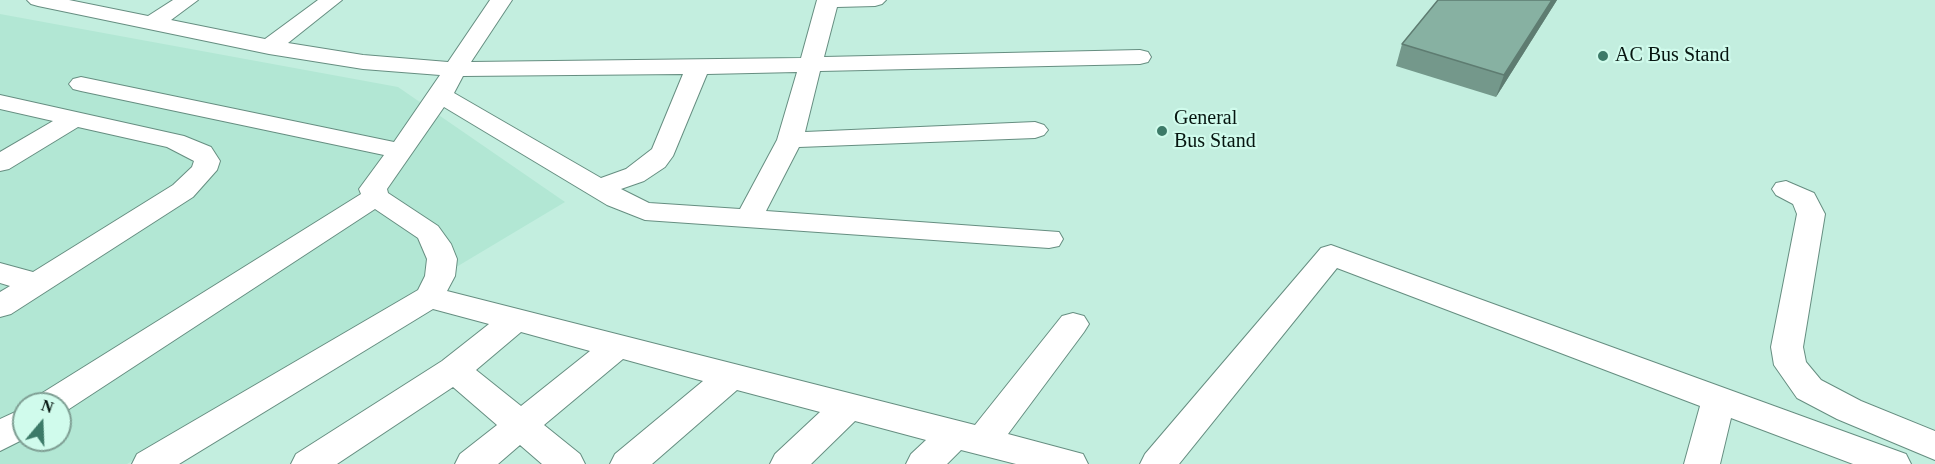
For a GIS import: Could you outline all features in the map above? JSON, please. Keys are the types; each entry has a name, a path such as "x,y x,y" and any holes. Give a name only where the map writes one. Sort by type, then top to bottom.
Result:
{"street":[{"path":"38,0 87,4 152,23 269,47 363,62 455,69 698,67 1140,57"},
{"path":"152,23 187,0"},
{"path":"269,47 331,0"},
{"path":"150,464 429,297 440,276 442,259 437,244 428,232 375,197 373,189 441,95 455,69 501,0"},
{"path":"748,219 790,140 828,0 875,0"},
{"path":"599,188 635,175 656,161 664,151 698,67"},
{"path":"81,84 223,111 402,151"},
{"path":"441,95 617,199 645,211 1049,239"},
{"path":"0,102 175,141 202,153 207,161 204,170 194,181 0,306"},
{"path":"175,141 223,111"},
{"path":"0,163 74,119"},
{"path":"790,140 1035,130"},
{"path":"1786,189 1804,199 1811,214 1787,347 1790,365 1809,389 1849,410 1935,446"},
{"path":"70,392 375,197"},
{"path":"1158,464 1331,255 1893,464"},
{"path":"0,273 37,283"},
{"path":"429,297 517,318 1070,464"},
{"path":"309,464 454,370 517,318"},
{"path":"924,464 969,437 1073,324"},
{"path":"474,464 522,427 619,345"},
{"path":"454,370 567,464"},
{"path":"628,464 732,375"},
{"path":"1702,464 1718,400"},
{"path":"788,464 849,406"}],"shaded area":[{"path":"0,14 398,87 565,202 127,464 0,464"}],"building":[{"path":"1438,0 1552,0 1504,75 1402,44"}],"place":[{"name":"AC Bus Stand","path":"1603,56"},
{"name":"General Bus Stand","path":"1162,131"}]}
